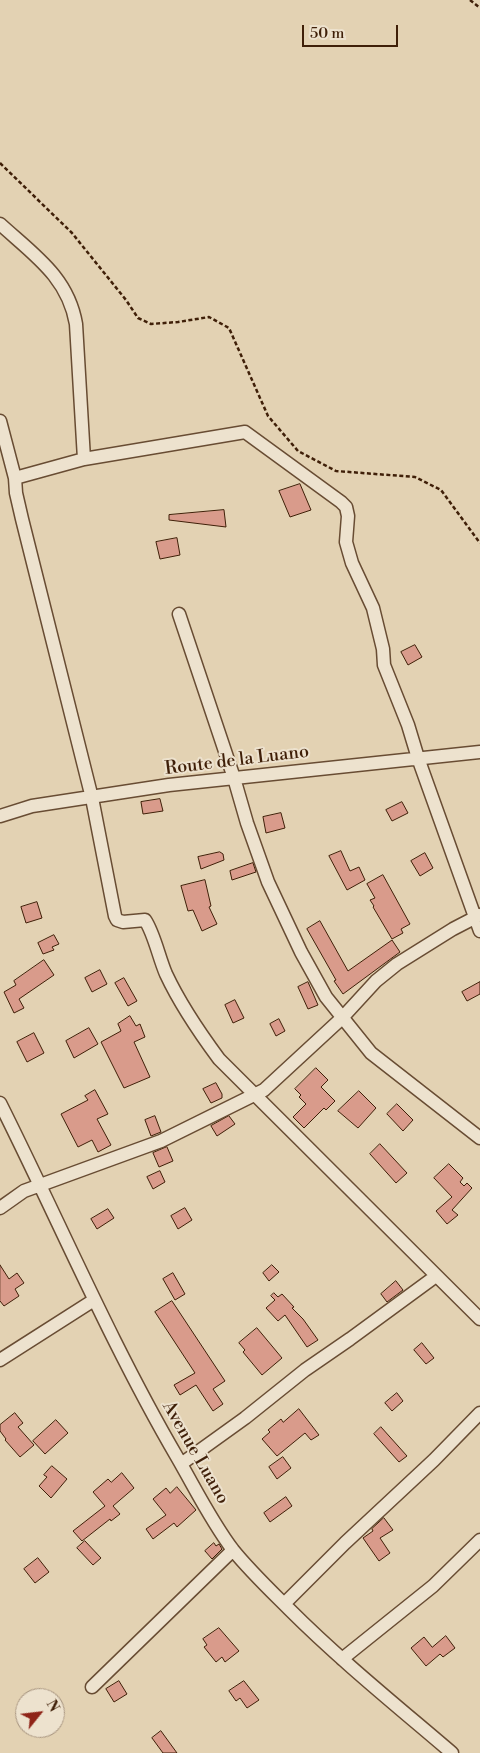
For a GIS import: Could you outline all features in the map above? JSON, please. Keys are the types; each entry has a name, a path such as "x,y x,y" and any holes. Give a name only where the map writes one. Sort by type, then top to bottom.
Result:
{"street":[{"path":"0,224 39,260 60,282 68,295 76,324 84,458"},
{"path":"0,421 15,478 16,493 22,519 92,798 117,920 123,922 142,919 147,922 167,976 200,1034 219,1059 480,1319"},
{"path":"15,478 84,458 246,432 341,502 346,507 348,516 346,542 352,563 373,608 383,649 384,665 408,725 418,758 477,917 480,931"},
{"path":"179,614 234,778 246,823 268,882 309,967 326,997 371,1053 480,1138"},
{"name":"Route de la Luano","path":"0,816 32,806 169,786 480,752"},
{"path":"0,1208 24,1191 161,1140 255,1095 274,1082 342,1018 376,982 397,964 453,929 477,917"},
{"name":"Avenue Luano","path":"0,1102 42,1185 94,1300 147,1406 200,1500 234,1550 320,1640 452,1753"},
{"path":"181,1464 245,1418 305,1370 436,1276"},
{"path":"0,1360 94,1300"},
{"path":"284,1604 345,1543 434,1460 480,1413"},
{"path":"342,1659 433,1586 480,1540"},
{"path":"92,1688 234,1550"}],"path":[{"path":"470,0 480,8"},
{"path":"0,163 72,232 138,318 152,324 209,317 229,328 268,416 298,451 336,471 415,477 441,490 480,544"}],"building":[{"path":"300,484 311,510 290,517 279,491"},
{"path":"224,510 226,527 169,520 169,515"},
{"path":"177,538 180,555 160,559 156,542"},
{"path":"415,645 422,657 408,665 401,652"},
{"path":"160,799 163,811 143,814 141,802"},
{"path":"402,802 408,813 392,821 386,810"},
{"path":"281,813 285,828 266,833 263,817"},
{"path":"341,851 350,871 359,867 365,880 347,890 329,856"},
{"path":"220,852 223,854 224,860 201,869 198,857"},
{"path":"425,853 433,868 420,876 411,861"},
{"path":"253,863 256,872 232,880 230,871"},
{"path":"383,875 410,924 401,929 403,933 392,939 373,907 370,900 375,898 367,884"},
{"path":"205,880 211,906 209,907 217,924 202,931 193,910 188,911 181,886"},
{"path":"37,902 42,918 26,923 21,907"},
{"path":"320,921 348,971 392,940 400,952 343,994 334,981 336,980 307,929"},
{"path":"54,935 59,944 52,947 54,950 43,954 38,943"},
{"path":"44,960 54,975 19,999 24,1008 14,1013 4,992 16,985 14,981"},
{"path":"100,970 107,984 92,992 85,978"},
{"path":"124,978 137,1001 128,1006 115,983"},
{"path":"308,982 318,1005 308,1009 298,987"},
{"path":"480,982 480,994 467,1001 462,992"},
{"path":"235,1000 244,1018 233,1023 225,1005"},
{"path":"130,1016 136,1026 140,1024 145,1037 134,1042 150,1077 124,1088 101,1042 121,1031 118,1024"},
{"path":"279,1019 285,1031 276,1036 270,1024"},
{"path":"89,1028 98,1044 74,1058 66,1041"},
{"path":"34,1033 44,1053 27,1062 17,1042"},
{"path":"316,1068 328,1080 321,1087 335,1101 326,1110 324,1108 304,1128 293,1117 306,1104 299,1097 301,1095 295,1089"},
{"path":"216,1083 222,1098 211,1103 203,1089"},
{"path":"95,1090 108,1114 97,1119 111,1145 98,1152 92,1140 78,1147 61,1114 88,1100 85,1096"},
{"path":"359,1091 376,1108 358,1128 338,1111"},
{"path":"397,1104 413,1120 403,1131 387,1114"},
{"path":"155,1116 161,1132 151,1136 145,1120"},
{"path":"229,1116 235,1124 217,1136 211,1126"},
{"path":"380,1144 407,1173 396,1183 370,1154"},
{"path":"167,1147 173,1161 159,1167 153,1153"},
{"path":"449,1164 463,1178 460,1182 464,1186 467,1183 472,1188 452,1210 458,1215 447,1224 436,1211 452,1197 434,1178"},
{"path":"160,1171 165,1182 153,1189 147,1177"},
{"path":"185,1208 192,1220 178,1229 171,1216"},
{"path":"108,1209 114,1218 97,1229 91,1219"},
{"path":"0,1265 9,1279 17,1273 24,1283 15,1289 19,1296 4,1306 0,1301"},
{"path":"272,1265 279,1272 269,1281 263,1273"},
{"path":"173,1273 185,1294 175,1300 163,1279"},
{"path":"396,1281 403,1290 387,1302 381,1294"},
{"path":"274,1293 278,1297 282,1294 318,1340 307,1347 285,1315 278,1321 266,1308 275,1300 271,1296"},
{"path":"172,1301 225,1381 213,1389 223,1404 213,1411 196,1385 180,1395 174,1385 195,1373 155,1312"},
{"path":"257,1328 282,1358 262,1375 243,1352 245,1350 239,1343"},
{"path":"422,1343 434,1358 426,1364 414,1350"},
{"path":"397,1393 403,1401 392,1411 385,1403"},
{"path":"299,1409 319,1435 311,1440 305,1433 277,1456 262,1439 270,1432 268,1430 281,1419 283,1422"},
{"path":"15,1413 23,1423 18,1427 34,1445 20,1457 5,1440 0,1431 0,1425"},
{"path":"56,1420 68,1433 45,1454 33,1441"},
{"path":"381,1427 407,1456 399,1462 374,1434"},
{"path":"283,1457 291,1468 277,1479 269,1467"},
{"path":"52,1466 67,1479 51,1498 39,1486 47,1477 44,1475"},
{"path":"122,1473 134,1488 113,1506 120,1514 111,1521 110,1519 82,1541 73,1531 105,1506 93,1492 108,1479 111,1482"},
{"path":"177,1487 196,1510 177,1527 174,1523 153,1539 146,1529 166,1515 153,1499 166,1488 170,1493"},
{"path":"286,1497 292,1506 270,1522 264,1513"},
{"path":"384,1518 393,1530 380,1538 390,1553 379,1561 363,1538 373,1531 372,1529"},
{"path":"85,1541 101,1558 93,1565 77,1548"},
{"path":"214,1543 216,1546 219,1544 222,1549 212,1559 205,1551"},
{"path":"38,1558 49,1572 35,1583 24,1569"},
{"path":"219,1628 239,1651 225,1662 222,1657 216,1662 204,1647 207,1645 203,1639"},
{"path":"446,1636 455,1648 443,1657 440,1654 426,1666 411,1648 424,1637 432,1647"},
{"path":"119,1681 127,1694 114,1702 106,1689"},
{"path":"244,1681 259,1700 247,1708 240,1698 236,1701 229,1691"},
{"path":"161,1731 177,1753 163,1753 152,1738"}]}
